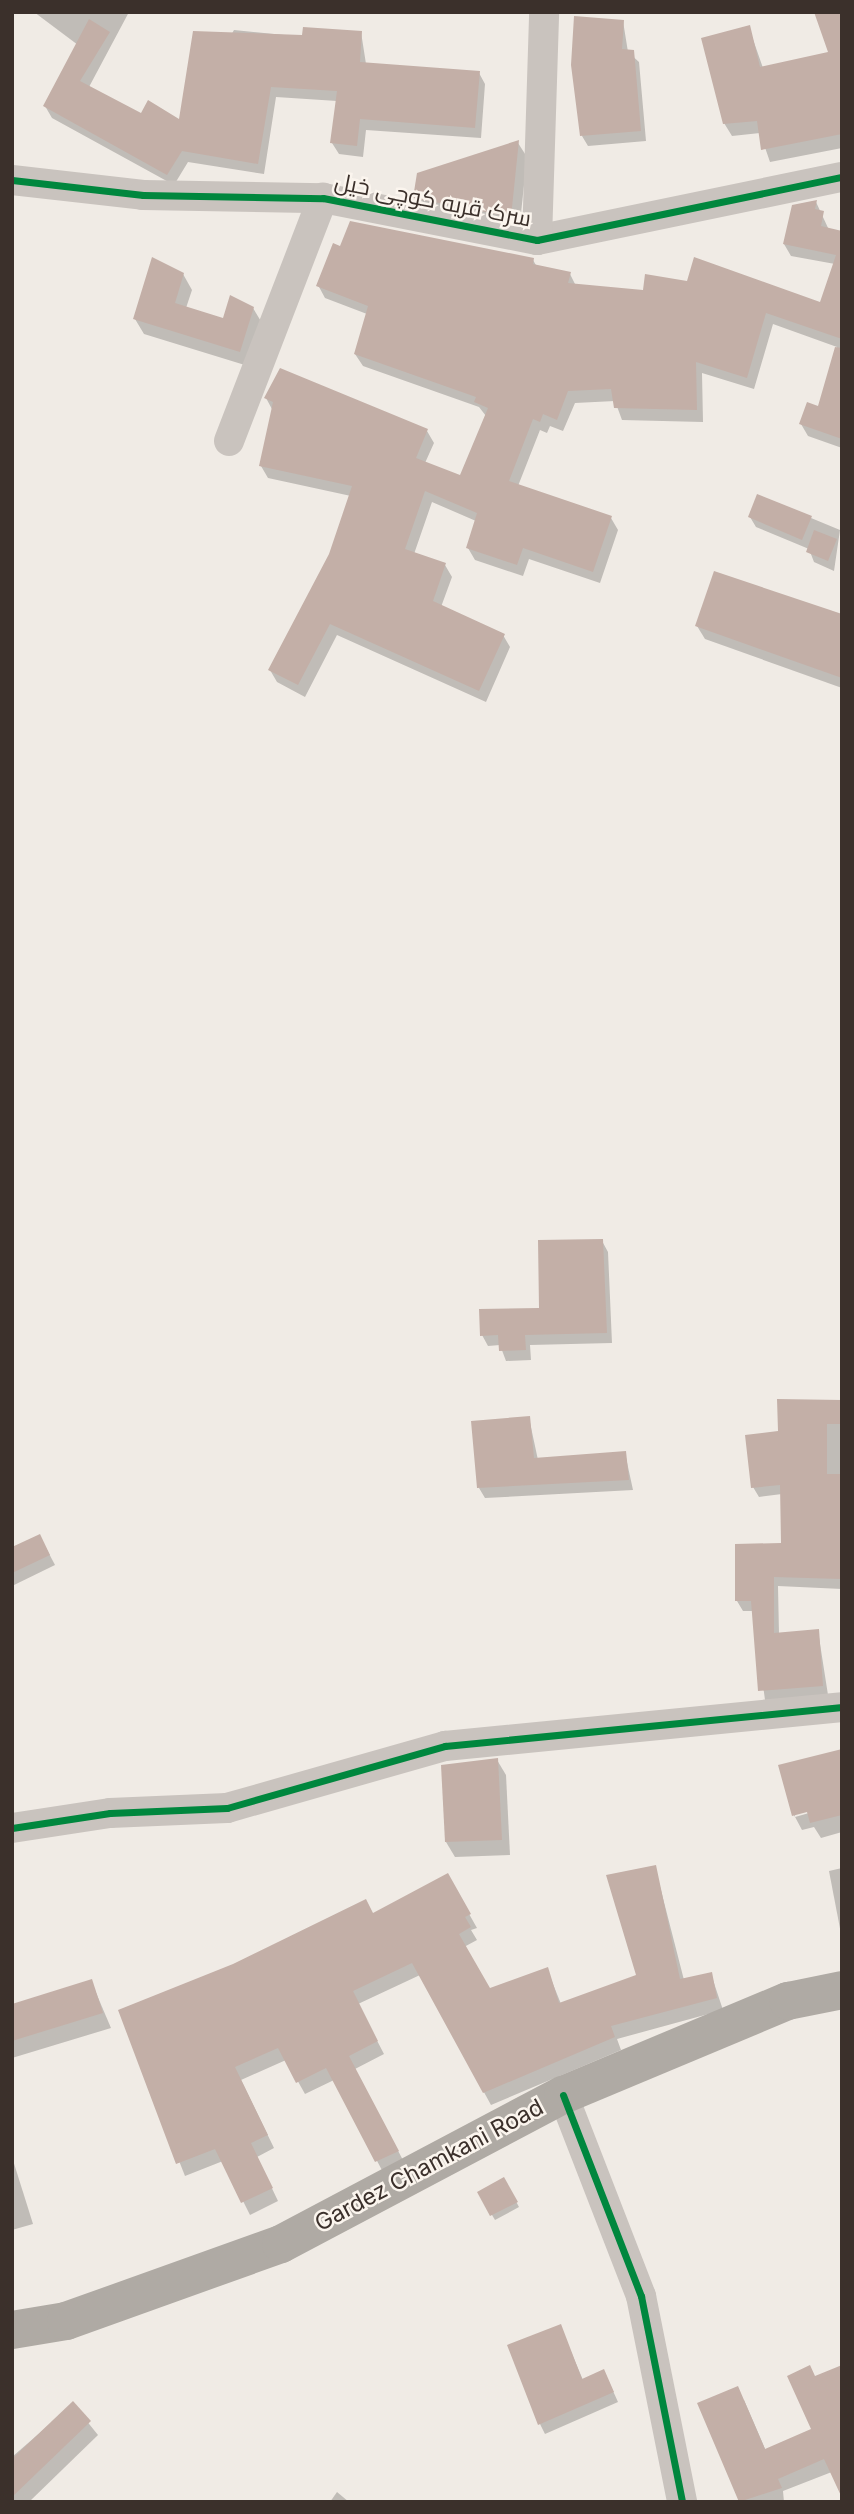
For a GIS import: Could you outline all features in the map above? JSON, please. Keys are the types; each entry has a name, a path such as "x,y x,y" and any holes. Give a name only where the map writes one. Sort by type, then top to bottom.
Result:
{"highway":[{"name":"Gardez Chamkani Road","path":"12,2330 66,2321 281,2244 563,2095 788,2001 842,1990"}],"street":[{"path":"537,240 544,12"},
{"name":"سرک قریه کوچی خیل","path":"12,180 143,195 323,198 537,240 842,177"},
{"path":"229,441 323,198"},
{"path":"12,1828 110,1813 227,1808 445,1746 842,1707"},
{"path":"563,2095 640,2296 682,2502"}],"building":[{"path":"814,12 842,12 842,134 761,150 757,121 723,124 701,38 750,25 760,67 828,52"},
{"path":"574,16 624,20 622,49 634,50 641,131 580,136 571,65"},
{"path":"89,19 110,32 80,81 141,113 148,100 179,119 193,31 302,35 303,27 362,31 360,62 480,71 475,128 360,119 357,146 330,143 337,91 271,87 258,164 182,151 167,175 43,106"},
{"path":"519,140 511,217 413,198 417,173"},
{"path":"817,200 815,209 824,211 821,226 842,231 842,339 766,313 747,378 696,362 697,410 614,408 611,389 568,391 557,420 543,414 540,422 533,419 509,481 612,516 593,572 523,548 517,565 466,548 477,513 425,491 405,549 446,563 433,601 505,634 479,691 330,624 298,685 268,670 329,554 352,486 259,466 273,402 264,398 280,368 428,429 416,458 460,475 488,408 474,402 476,397 354,354 368,306 316,286 333,243 340,246 350,221 534,258 533,264 571,272 568,283 643,290 645,274 687,281 694,257 820,302 836,255 783,244 792,205"},
{"path":"152,257 184,273 175,303 223,318 230,295 254,307 240,352 133,319"},
{"path":"835,347 842,348 842,439 799,424 807,402 818,406"},
{"path":"757,494 812,516 802,540 748,517"},
{"path":"814,530 837,539 828,561 806,552"},
{"path":"714,571 842,614 842,678 695,626"},
{"path":"603,1239 607,1333 525,1335 526,1350 499,1351 498,1335 480,1336 479,1309 539,1308 538,1240"},
{"path":"777,1399 842,1400 842,1424 827,1424 827,1474 842,1474 842,1579 774,1577 774,1633 819,1629 823,1686 758,1691 751,1601 735,1601 735,1544 781,1543 780,1485 751,1488 745,1435 778,1431"},
{"path":"530,1416 534,1458 626,1451 629,1480 477,1488 471,1421"},
{"path":"40,1534 50,1555 12,1573 12,1547"},
{"path":"842,1749 842,1815 810,1823 807,1812 792,1816 778,1765"},
{"path":"498,1758 502,1840 445,1842 441,1765"},
{"path":"656,1865 680,1979 712,1972 717,1998 611,2026 615,2037 483,2093 412,1963 353,1991 378,2041 349,2056 399,2151 375,2162 326,2068 296,2083 278,2048 235,2067 268,2135 251,2143 273,2188 241,2203 215,2149 176,2164 118,2010 233,1964 366,1899 373,1913 448,1873 471,1914 465,1917 471,1927 459,1934 490,1988 548,1967 559,2003 636,1975 606,1875"},
{"path":"92,1979 103,2013 12,2041 12,2004"},
{"path":"504,2177 518,2202 490,2216 477,2192"},
{"path":"561,2324 582,2379 604,2369 614,2392 538,2425 507,2345"},
{"path":"810,2365 815,2376 842,2365 842,2498 824,2459 778,2479 782,2488 739,2502 697,2403 738,2386 765,2449 811,2429 787,2376"},
{"path":"73,2401 91,2421 12,2497 12,2459"}],"cycle path":[{"path":"12,180 143,195 323,198 537,240 842,177"},
{"path":"12,1828 110,1813 227,1808 445,1746 842,1707"},
{"path":"563,2095 641,2296 682,2502"}]}
